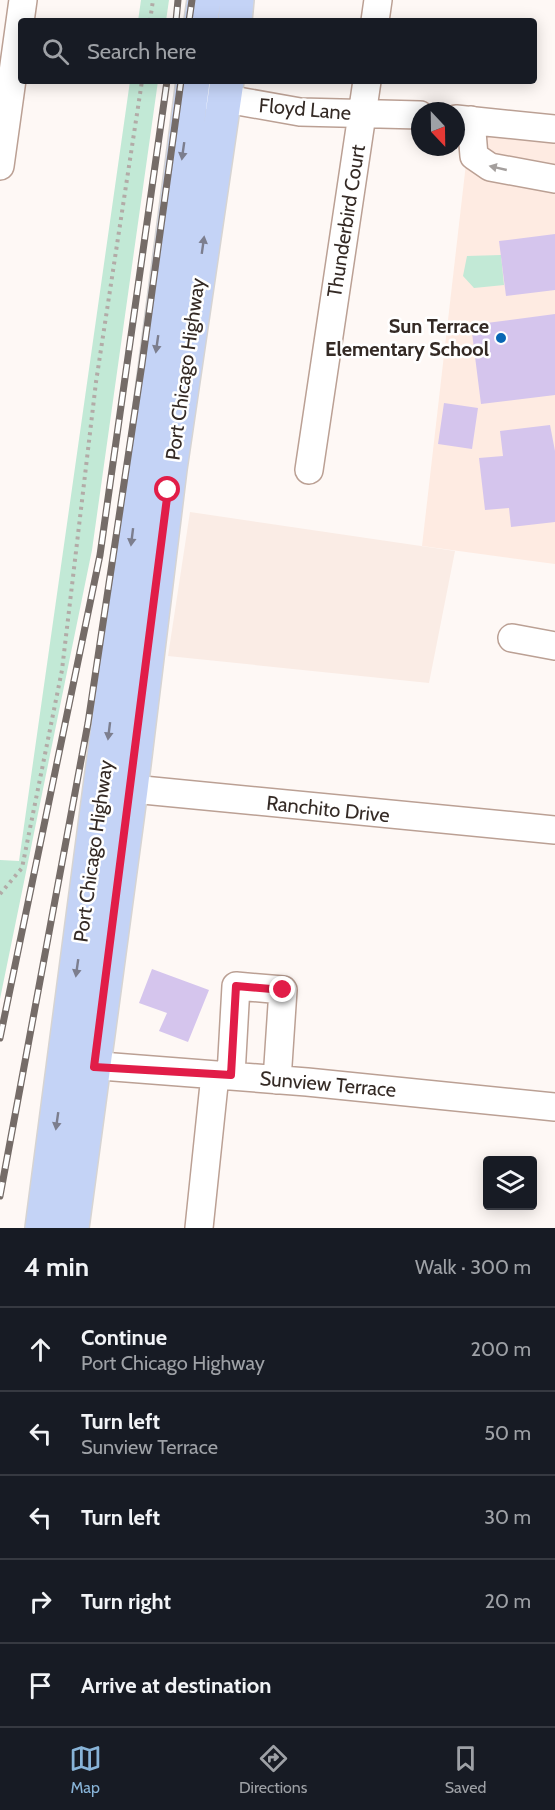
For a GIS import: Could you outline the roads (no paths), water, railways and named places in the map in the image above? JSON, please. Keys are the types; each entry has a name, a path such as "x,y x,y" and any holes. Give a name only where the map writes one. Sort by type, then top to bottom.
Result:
{"main road":[{"path":"201,18 204,0"},
{"path":"235,18 237,0"},
{"name":"Port Chicago Highway","path":"117,788 192,87"},
{"name":"Port Chicago Highway","path":"42,1228 79,1065 117,788 170,469 225,90"},
{"name":"Port Chicago Highway","path":"72,1228 79,1065"}],"street":[{"path":"20,18 23,0"},
{"path":"375,18 378,0"},
{"path":"0,166 3,121 18,30"},
{"name":"Thunderbird Court","path":"309,470 367,84"},
{"name":"Floyd Lane","path":"192,87 225,90 300,112 411,115"},
{"path":"465,119 555,129"},
{"path":"465,123 474,156 490,167 555,179"},
{"path":"512,638 555,646"},
{"name":"Ranchito Drive","path":"117,788 555,830"},
{"path":"199,1228 236,986 283,990 277,1080"},
{"name":"Sunview Terrace","path":"79,1065 223,1075 555,1107"}],"railway":[{"path":"176,18 178,0"},
{"path":"189,18 192,0"},
{"path":"0,1038 100,555 167,84"},
{"path":"0,1196 88,723 142,364 181,84"}],"place":[{"name":"Sun Terrace Elementary School","path":"501,338"}]}
